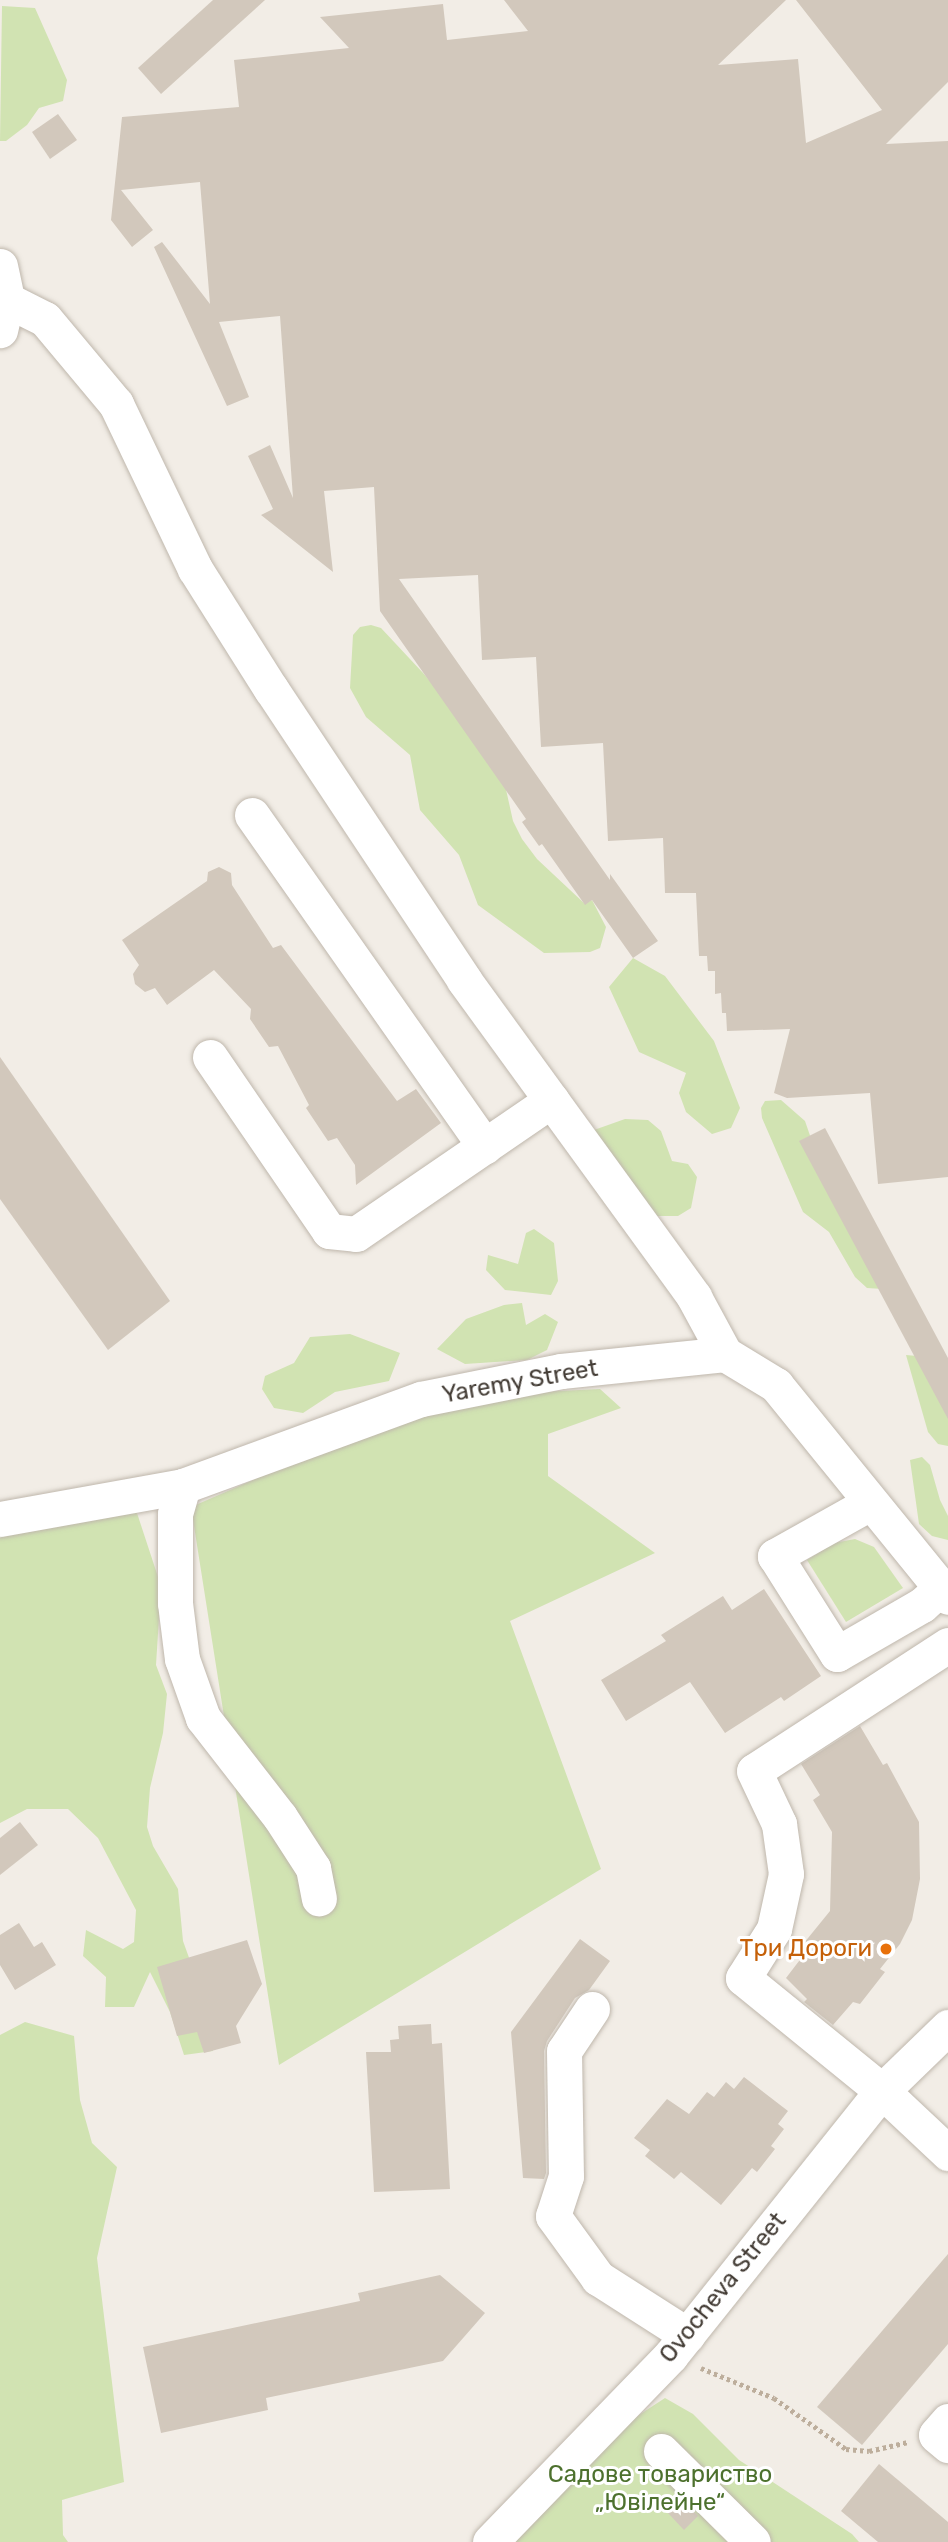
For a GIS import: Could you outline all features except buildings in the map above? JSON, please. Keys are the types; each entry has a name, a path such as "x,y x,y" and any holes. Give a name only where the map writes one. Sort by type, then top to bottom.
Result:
{"street":[{"path":"0,266 3,315 45,319 116,404 195,569 464,980 694,1297 725,1354 776,1385 945,1593 837,1654 775,1556 870,1503"},
{"path":"253,815 485,1146"},
{"path":"210,1057 329,1231 356,1234 552,1100"},
{"name":"Yaremy Street","path":"0,1519 183,1486 421,1399 561,1371 725,1354"},
{"path":"183,1486 175,1514 175,1603 182,1659 203,1718 280,1817 313,1867 319,1898"},
{"path":"948,1645 754,1770 779,1824 786,1874 774,1929 743,1978 882,2091 948,2153"},
{"path":"592,2009 564,2052 566,2176 553,2216 598,2278 679,2345"},
{"name":"Ovocheva Street","path":"490,2542 679,2345 882,2091 948,2027"},
{"path":"661,2451 752,2542"}],"path":[{"path":"679,2345 774,2398 846,2449 869,2451 944,2434"}],"green space":[{"path":"2,6 35,8 67,80 63,101 39,108 27,125 6,141 0,141"},
{"path":"371,625 381,628 424,674 501,767 513,821 522,839 537,859 585,904 592,900 606,927 600,948 590,952 544,953 478,905 459,855 420,810 410,755 366,717 350,688 353,635 360,627"},
{"path":"633,958 665,976 714,1041 740,1108 731,1128 712,1134 686,1112 679,1093 686,1073 639,1052 609,987"},
{"path":"781,1100 805,1121 816,1153 883,1289 867,1288 855,1277 829,1232 803,1212 762,1118 761,1108 765,1101"},
{"path":"625,1119 648,1120 661,1131 672,1161 688,1164 697,1177 691,1208 678,1216 654,1216 594,1130"},
{"path":"534,1229 554,1243 558,1281 551,1295 505,1290 486,1270 488,1255 518,1264 526,1233"},
{"path":"522,1303 526,1325 545,1314 558,1322 547,1350 527,1360 465,1364 437,1349 466,1319 504,1305"},
{"path":"350,1334 400,1353 389,1381 335,1392 303,1413 274,1408 262,1389 265,1376 294,1363 310,1337"},
{"path":"906,1355 917,1356 948,1399 948,1446 938,1444 928,1432"},
{"path":"600,1389 621,1408 548,1434 548,1476 655,1553 510,1621 601,1869 279,2065 191,1507 352,1437 475,1395"},
{"path":"922,1457 930,1465 940,1500 948,1516 948,1540 932,1536 919,1524 910,1460"},
{"path":"136,1510 161,1586 156,1665 167,1694 163,1733 150,1788 147,1827 153,1846 178,1889 183,1941 206,2005 213,2051 184,2055 170,2012 150,1972 134,2007 105,2007 106,1977 83,1956 86,1930 123,1949 134,1942 136,1910 98,1838 68,1809 27,1809 0,1823 0,1529"},
{"path":"855,1539 874,1547 903,1588 846,1622 807,1560 834,1543"},
{"path":"25,2022 74,2036 80,2100 92,2143 117,2167 97,2258 124,2482 62,2500 63,2535 68,2542 0,2542 0,2035"},
{"name":"Садове товариство „Ювілейне“","path":"665,2398 693,2414 739,2460 852,2534 859,2542 508,2542 616,2430"}],"place":[{"name":"Три Дороги","path":"886,1949"}]}
